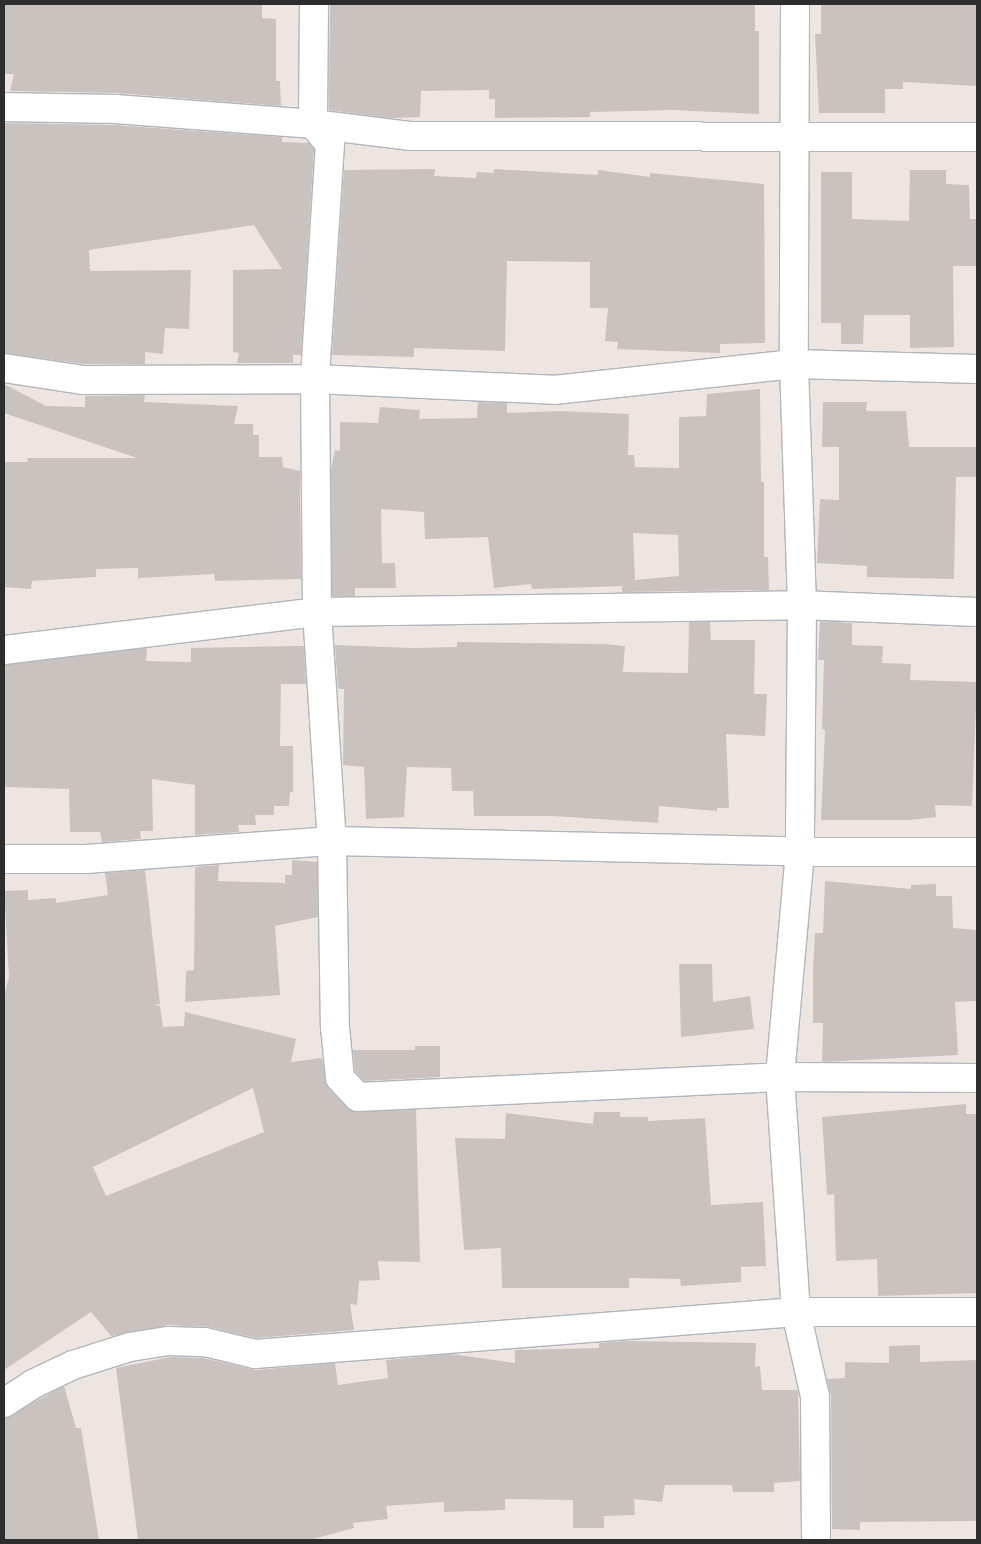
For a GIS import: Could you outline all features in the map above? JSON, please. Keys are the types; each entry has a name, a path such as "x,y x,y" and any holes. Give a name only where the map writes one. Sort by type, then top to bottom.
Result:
{"street":[{"path":"314,4 313,124 330,144 315,379 317,612 332,841 335,1027 340,1078 358,1096 780,1077 977,1078"},
{"path":"794,4 794,364 802,606 800,852 780,1077 796,1312 815,1396 816,1540"},
{"path":"4,108 115,109 313,124 411,136 977,137"},
{"path":"4,368 82,380 315,379 554,390 794,364 977,369"},
{"path":"4,650 317,612 802,606 977,612"},
{"path":"4,859 86,859 332,841 800,852 977,852"},
{"path":"4,1403 73,1364 130,1347 169,1341 205,1342 254,1354 796,1312 977,1312"}],"building":[{"path":"4,4 262,4 262,18 276,19 276,81 280,81 281,106 116,93 10,91 14,74 4,74"},
{"path":"330,4 755,4 755,31 759,31 759,114 672,110 590,112 590,117 495,118 495,99 489,99 489,90 421,91 420,117 389,118 329,110"},
{"path":"821,4 977,4 977,86 903,82 903,89 885,89 885,113 819,113 815,34 821,34"},
{"path":"4,123 114,125 282,137 282,142 309,143 314,149 301,355 293,355 293,363 237,363 239,353 233,352 233,270 282,269 254,225 89,250 90,271 191,270 189,329 165,328 163,354 145,352 145,364 83,364 4,353"},
{"path":"435,169 434,176 476,178 477,172 494,173 494,169 598,175 598,170 650,177 650,173 764,184 765,343 720,344 720,353 617,349 618,342 605,341 608,308 590,308 590,262 507,261 505,351 414,348 414,357 332,355 344,170"},
{"path":"910,170 946,170 946,184 969,185 970,219 977,219 977,266 953,266 954,347 910,348 910,315 864,315 863,344 841,344 841,323 821,323 821,172 852,172 852,219 909,221"},
{"path":"4,384 46,406 85,407 85,396 145,395 144,402 238,406 234,424 253,424 253,435 259,435 259,457 282,457 283,467 300,471 301,579 215,581 214,574 138,578 138,568 96,569 96,577 32,581 31,589 4,587 4,462 28,462 27,458 137,458 4,413"},
{"path":"760,389 761,482 764,482 764,557 768,557 769,590 622,592 622,586 532,589 531,584 494,588 488,537 425,539 424,512 381,509 382,563 395,563 396,588 355,588 355,596 332,596 331,469 335,450 340,451 340,422 378,423 380,407 420,410 419,419 477,418 478,402 507,403 507,413 561,411 629,414 628,455 634,455 635,467 679,468 679,417 706,416 707,394","holes":["633,533 678,535 679,576 635,580"]},
{"path":"823,402 867,402 866,411 906,411 909,447 977,447 977,477 956,477 954,579 867,577 867,566 817,563 820,499 839,500 839,447 822,447"},
{"path":"820,621 852,623 852,645 883,646 882,663 911,664 910,680 977,682 972,806 935,805 936,817 910,820 821,820 825,730 822,729 824,660 818,660"},
{"path":"689,622 710,622 711,640 755,640 754,694 767,694 765,736 726,734 729,808 717,808 717,811 659,806 658,823 553,816 474,816 473,791 452,791 451,768 407,767 404,817 366,819 364,767 343,765 344,689 338,689 335,645 413,648 457,647 457,642 604,644 625,646 623,672 688,673"},
{"path":"304,646 306,684 281,684 280,746 293,746 293,792 290,792 289,806 274,806 274,815 255,815 256,825 238,825 239,832 195,835 195,785 152,779 153,831 140,831 141,839 102,842 100,832 70,832 69,789 4,787 4,665 147,648 146,661 191,662 191,648"},
{"path":"292,860 317,862 318,917 275,926 280,995 185,1002 186,971 194,970 195,867 219,865 218,881 285,883 285,875 292,875"},
{"path":"145,870 160,1004 155,1005 160,1006 163,1027 184,1026 185,1012 296,1039 291,1062 322,1058 328,1088 352,1111 416,1110 420,1262 378,1261 380,1280 359,1281 357,1305 350,1304 354,1330 256,1338 208,1327 169,1325 111,1336 91,1312 4,1370 4,997 9,977 4,891 28,890 28,900 56,898 56,903 108,895 105,873","holes":["253,1088 264,1132 106,1196 93,1167"]},
{"path":"825,881 911,889 911,885 936,884 936,896 952,896 953,928 977,930 977,1001 955,1002 958,1055 822,1062 823,1023 813,1023 813,971 815,933 823,933"},
{"path":"679,964 712,964 713,1002 750,996 754,1029 681,1037"},
{"path":"415,1046 440,1046 440,1077 364,1081 355,1071 353,1050 415,1050"},
{"path":"966,1104 966,1114 977,1114 977,1293 878,1296 877,1259 836,1261 834,1194 827,1195 822,1117"},
{"path":"594,1112 620,1112 620,1117 648,1117 648,1121 705,1118 711,1205 763,1202 766,1266 741,1267 741,1282 681,1286 680,1279 629,1278 629,1288 502,1288 501,1248 464,1250 455,1138 505,1139 506,1113 593,1124"},
{"path":"628,1341 756,1343 755,1367 760,1366 762,1390 798,1390 800,1481 774,1483 774,1492 733,1492 732,1485 665,1485 662,1502 634,1499 635,1515 604,1516 604,1528 573,1528 573,1500 505,1499 505,1510 444,1512 444,1502 386,1506 388,1519 353,1523 354,1528 309,1540 138,1540 116,1368 170,1357 203,1358 256,1370 335,1363 338,1385 388,1378 386,1360 451,1354 515,1363 515,1350 599,1348 599,1343"},
{"path":"920,1345 920,1362 977,1360 977,1521 860,1522 860,1530 832,1529 831,1396 827,1379 845,1378 845,1362 889,1363 889,1346"},
{"path":"64,1386 76,1428 81,1428 99,1540 4,1540 4,1418"}]}
